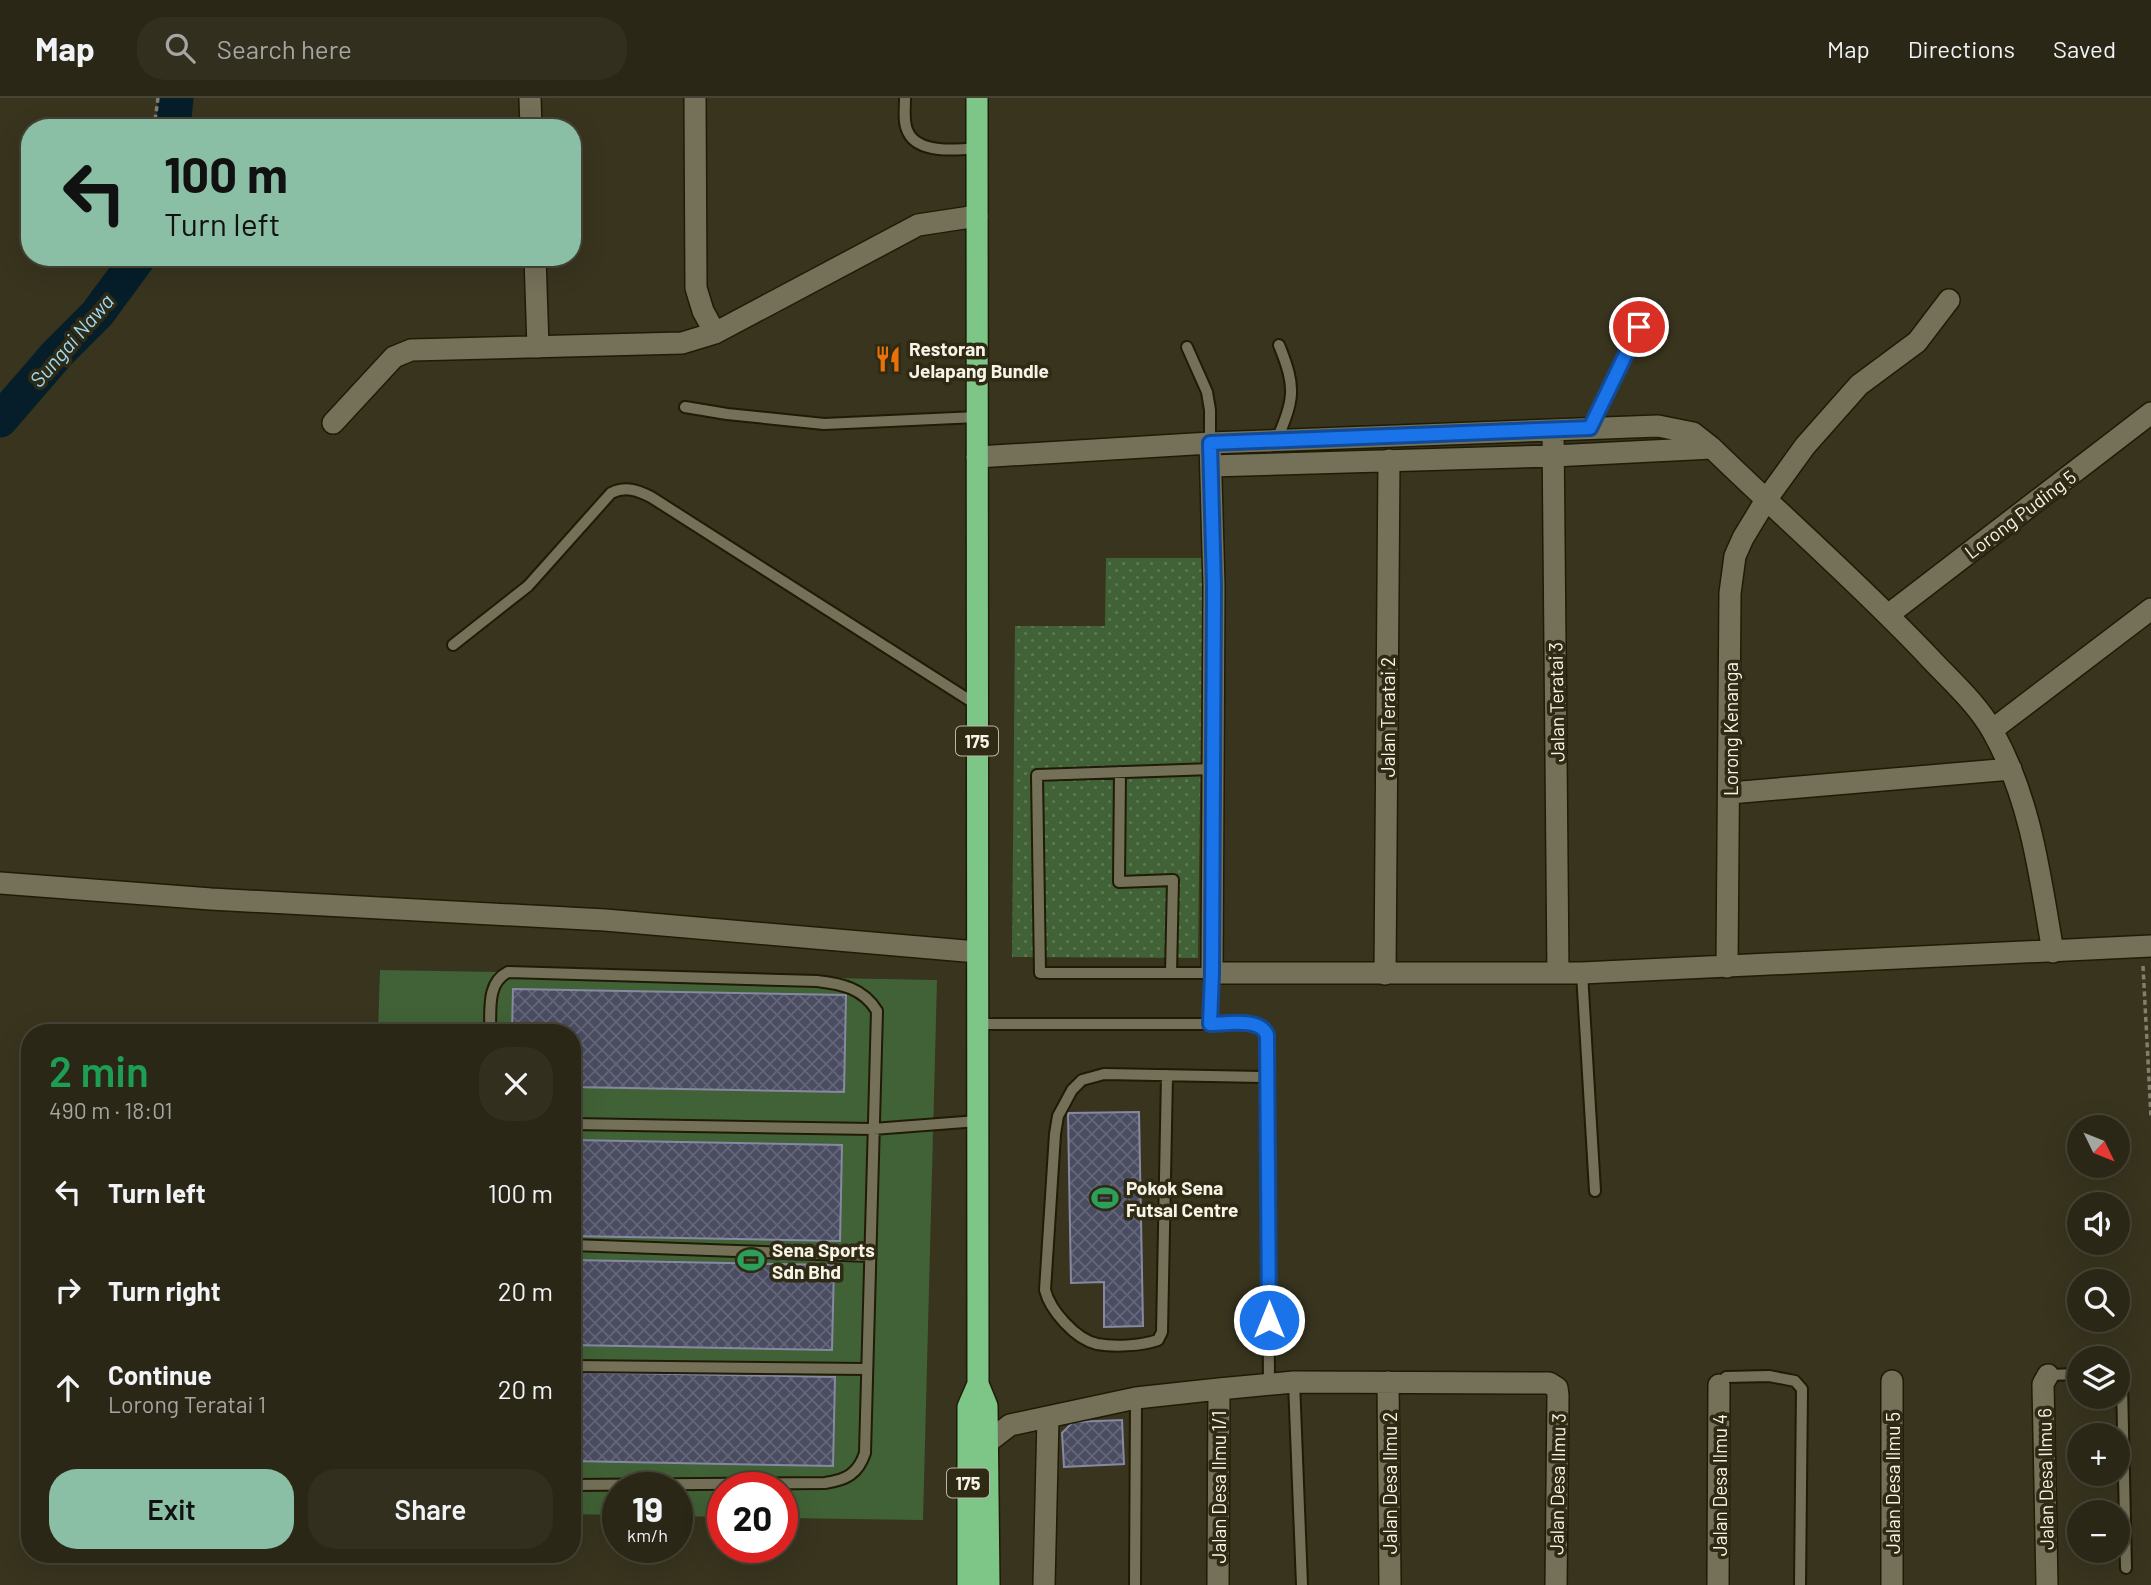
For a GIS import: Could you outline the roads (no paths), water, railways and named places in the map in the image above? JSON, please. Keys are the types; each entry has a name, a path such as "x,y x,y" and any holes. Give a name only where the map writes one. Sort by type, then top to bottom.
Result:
{"highway":[{"name":"175","path":"977,98 978,1384 988,1414 989,1585"},
{"name":"175","path":"968,1585 968,1407 978,1384"}],"street":[{"path":"530,98 531,119"},
{"path":"695,98 696,288 703,311 715,332"},
{"path":"333,423 394,356 411,350 682,343 715,332 918,225 977,216"},
{"path":"535,266 538,347"},
{"name":"Lorong Kenanga","path":"1727,967 1731,575 1735,555 1766,500 1833,412 1859,385 1917,342 1949,300"},
{"name":"Lorong Puding 5","path":"1888,615 2151,413"},
{"path":"977,457 1210,443 1590,428 1658,426 1693,433 1888,615 1966,697 1992,730 2011,769 2032,834 2053,952"},
{"name":"Jalan Teratai 3","path":"1553,430 1559,973"},
{"path":"1210,443 1214,586 1212,973 1582,973 2146,946"},
{"path":"1211,467 1712,448"},
{"name":"Jalan Teratai 2","path":"1385,974 1389,460"},
{"path":"1992,730 2151,609"},
{"path":"1730,793 2011,769"},
{"path":"0,883 211,899 605,920 978,952"},
{"name":"Jalan Desa Ilmu 6","path":"2047,1585 2043,1384 2048,1375"},
{"name":"Jalan Desa Ilmu 5","path":"1892,1381 1892,1585"},
{"path":"988,1442 1010,1424 1136,1398 1294,1382 1388,1382"},
{"name":"Jalan Desa Ilmu 3","path":"1388,1382 1544,1382 1557,1388 1556,1585"},
{"name":"Jalan Desa Ilmu 2","path":"1388,1382 1390,1585"},
{"name":"Jalan Desa Ilmu 4","path":"1718,1585 1719,1385"},
{"name":"Jalan Desa Ilmu 1/1","path":"1218,1585 1219,1389"},
{"path":"988,1414 1010,1424"},
{"path":"1044,1585 1048,1418"}],"lane":[{"path":"905,98 907,130 919,144 947,151 977,148"},
{"path":"1590,428 1639,327"},
{"path":"1276,442 1289,412 1292,393 1290,373 1279,345"},
{"path":"1187,347 1207,392 1210,443"},
{"path":"685,407 824,424 977,417"},
{"path":"453,645 528,586 611,493 622,489 634,490 651,497 977,705"},
{"path":"1210,1024 1212,973 1040,973 1037,775 1213,769"},
{"path":"1120,772 1119,881 1173,880 1171,973"},
{"path":"490,1024 492,991 500,976 508,972 817,981 841,984 869,998 877,1010 865,1453 860,1467 842,1480 825,1483 581,1485"},
{"path":"1582,973 1595,1191"},
{"path":"978,1024 1252,1024 1264,1028 1269,1063 1269,1384"},
{"path":"1167,1075 1162,1332 1157,1340 1147,1344 1099,1344 1090,1341 1061,1318 1052,1308 1045,1290 1055,1134 1058,1116 1072,1090 1082,1080 1104,1073 1262,1077 1267,1073"},
{"path":"581,1124 873,1129 978,1121"},
{"path":"581,1245 869,1256"},
{"path":"581,1366 867,1369"},
{"path":"2048,1375 2067,1374"},
{"path":"1719,1385 1726,1377 1769,1376 1795,1381 1802,1389 1800,1585"},
{"path":"1294,1382 1302,1585"},
{"path":"1135,1585 1136,1398"},
{"path":"2123,1409 2126,1567"}],"waterway":[{"name":"Sungai Nawa","path":"174,119 176,98"},
{"name":"Sungai Nawa","path":"0,420 57,354 97,314 132,266"}],"place":[{"name":"Restoran Jelapang Bundle","path":"888,359"},
{"name":"Pokok Sena Futsal Centre","path":"1105,1198"},
{"name":"Sena Sports Sdn Bhd","path":"751,1260"}]}
